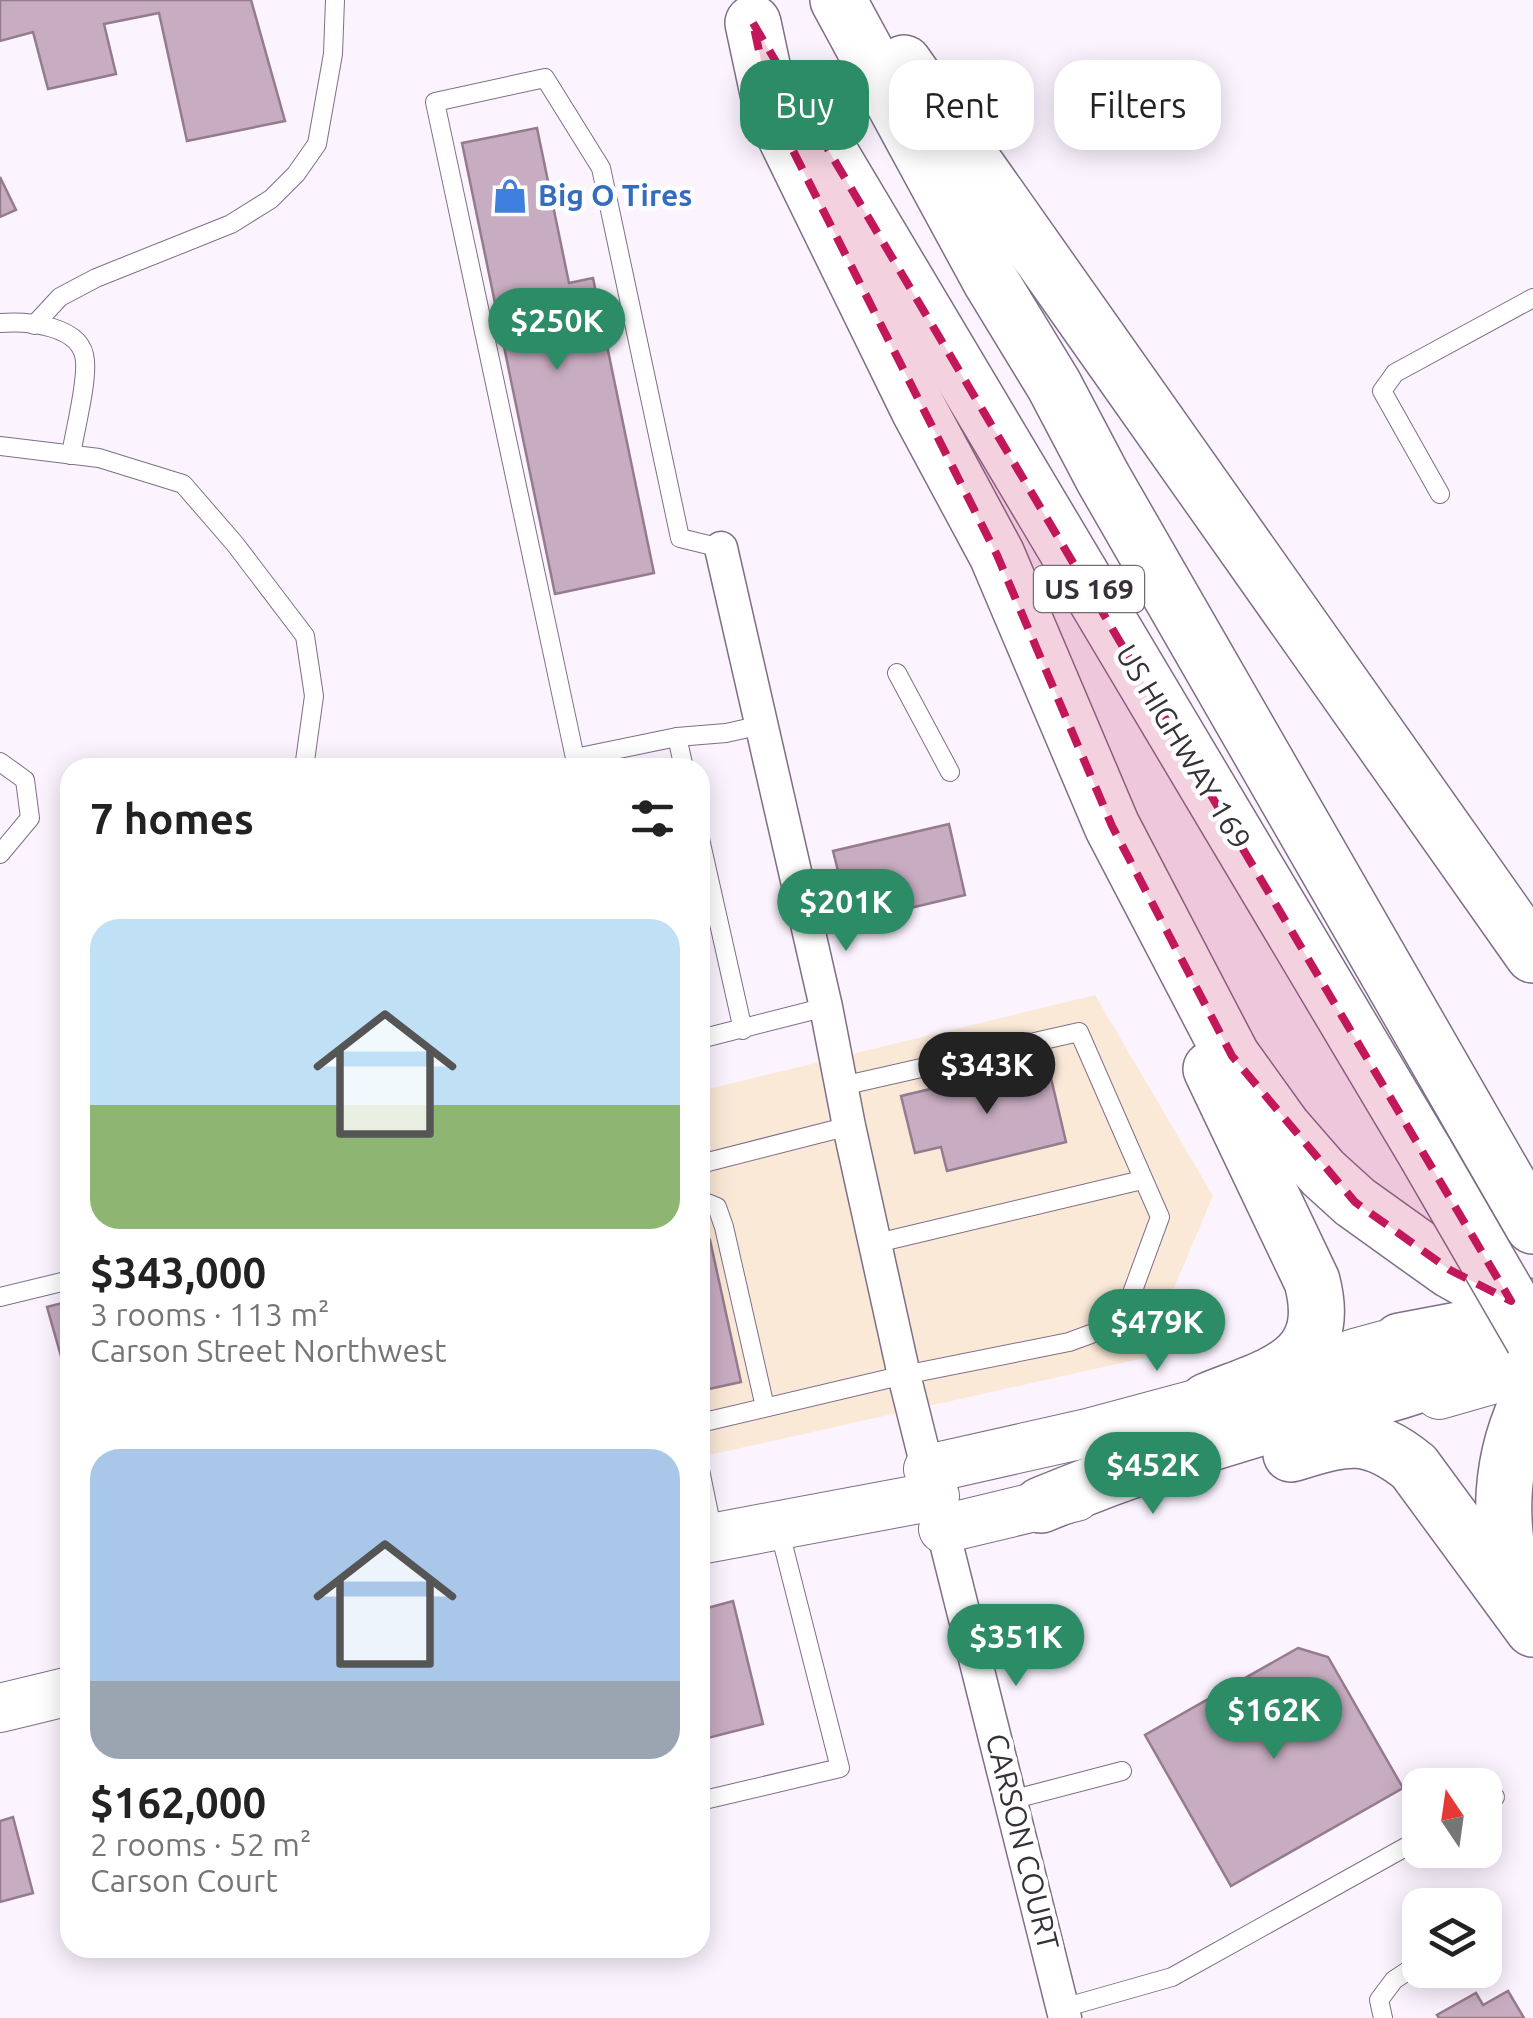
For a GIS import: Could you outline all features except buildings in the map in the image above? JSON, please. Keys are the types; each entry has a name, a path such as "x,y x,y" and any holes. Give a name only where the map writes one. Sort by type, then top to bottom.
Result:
{"highway":[{"name":"US HIGHWAY 169","path":"838,0 990,280 1054,385 1103,478 1533,1226"},
{"path":"852,0 922,85 1533,956"},
{"name":"US HIGHWAY 169","path":"747,12 1529,1326"},
{"path":"747,12 771,107 919,410 997,555 1112,826 1232,1056 1313,1162 1354,1202 1418,1249 1478,1286 1529,1326"},
{"path":"1112,826 1126,881 1312,1281 1319,1307 1316,1334 1300,1355 1276,1373 1207,1401"},
{"path":"1400,1341 1469,1328 1529,1326"},
{"path":"1042,1506 1196,1447 1307,1414 1388,1396 1480,1359 1529,1326"},
{"path":"1530,1625 1510,1569 1503,1515 1510,1446 1533,1391"},
{"path":"1121,1485 1186,1480 1337,1441 1389,1447 1414,1467 1530,1625"},
{"path":"1533,1454 1526,1493 1533,1555"}],"main road":[{"path":"935,1498 1042,1506 1121,1485 1529,1326"},
{"path":"710,1537 935,1498 1088,1433 1400,1341"},
{"path":"0,1708 60,1693"}],"street":[{"name":"CARSON COURT","path":"720,548 826,1007 904,1375 1064,2013"}],"lane":[{"path":"34,326 60,298 96,278 231,224 271,199 296,174 317,144 333,54 335,0"},
{"path":"720,548 680,538 601,168 546,78 435,102 575,758 762,725"},
{"path":"1440,494 1382,392 1394,373 1533,298"},
{"path":"0,324 54,327 75,340 86,358 71,455"},
{"path":"0,446 100,458 183,484 236,544 305,636 314,696 305,758"},
{"path":"896,673 950,772"},
{"path":"677,737 682,758"},
{"path":"0,762 25,780 30,818 0,854"},
{"path":"710,883 743,1030"},
{"path":"710,1037 826,1007"},
{"path":"710,1420 1068,1342 1121,1323 1160,1217 1079,1032 842,1086"},
{"path":"710,1161 849,1126"},
{"path":"876,1244 1142,1180"},
{"path":"710,1204 717,1207 724,1227 765,1407"},
{"path":"0,1297 60,1282"},
{"path":"710,1799 840,1768 778,1525"},
{"path":"1011,1800 1122,1771"},
{"path":"1064,2013 1172,1977 1402,1849"},
{"path":"1383,2018 1379,2000 1402,1975"}],"highlighted area":[{"path":"753,23 1511,1301 1450,1270 1355,1202 1232,1056 1112,826 997,555 771,107"}],"shaded area":[{"path":"1095,995 1213,1196 1144,1358 710,1455 710,1089"}],"place":[{"name":"Big O Tires","path":"510,196"}]}
